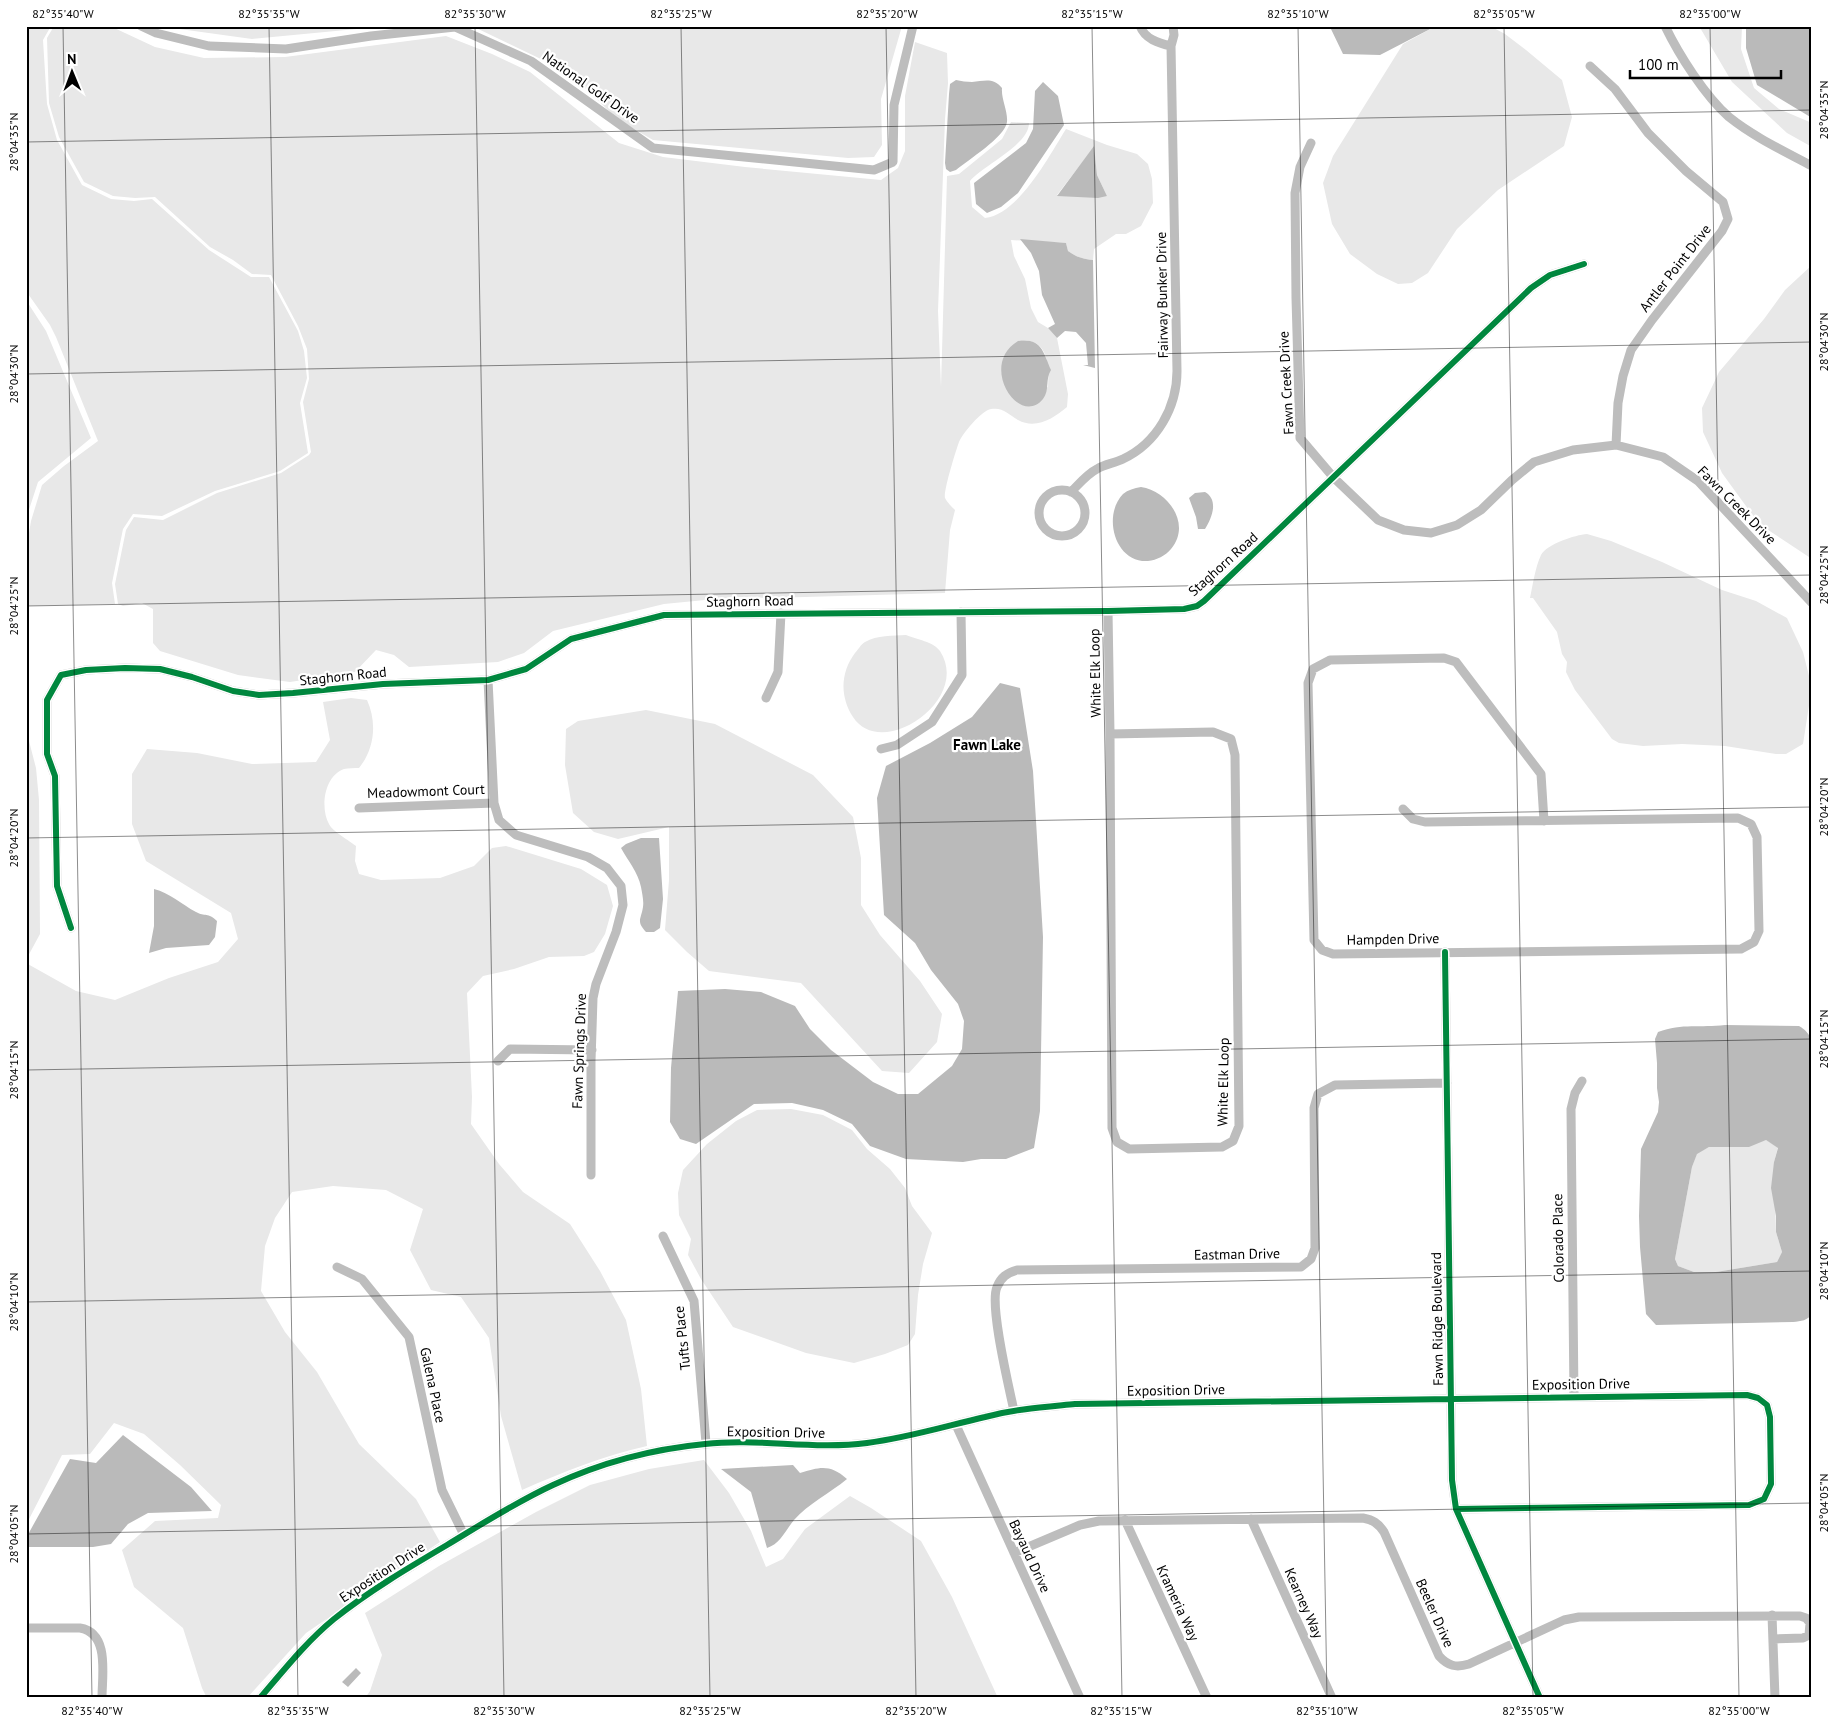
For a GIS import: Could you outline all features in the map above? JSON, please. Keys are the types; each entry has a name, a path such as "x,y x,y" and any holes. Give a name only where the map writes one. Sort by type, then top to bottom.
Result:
{"street":[{"name":"National Golf Drive","path":"141,26 156,33 209,46 286,49 372,36 455,27 531,61 653,148 874,170 894,162 894,105 913,26"},
{"path":"1140,26 1144,34 1150,39 1171,46"},
{"name":"Fairway Bunker Drive","path":"1071,492 1098,468 1124,459 1149,441 1160,428 1174,398 1177,371 1171,46 1174,35 1173,26"},
{"path":"1666,26 1674,45 1704,89 1729,116 1770,144 1812,166"},
{"name":"Antler Point Drive","path":"1590,66 1615,89 1654,139 1686,171 1723,202 1728,219 1722,231 1652,320 1631,350 1623,376 1618,403 1616,445"},
{"name":"Fawn Creek Drive","path":"1311,143 1300,167 1295,193 1300,438 1334,478 1378,520 1404,530 1431,532 1458,525 1481,510 1534,462 1573,450 1616,445 1663,458 1698,481 1812,603"},
{"name":"Staghorn Road","path":"71,928 57,886 55,776 48,754 46,700 61,675 86,670 160,669 192,677 232,691 259,694 293,693 383,684 488,680 526,669 571,640 664,615 1108,611 1184,609 1197,606 1334,478 1531,288 1550,275 1584,264"},
{"path":"1056,491 1071,492 1077,496 1084,509 1082,524 1071,534 1056,535 1043,526 1040,520 1040,505 1049,494 1056,491"},
{"name":"White Elk Loop","path":"1108,611 1112,1128 1117,1142 1129,1149 1222,1147 1233,1141 1239,1126 1235,755 1231,739 1213,732 1110,734"},
{"path":"882,749 896,745 932,722 962,675 961,612"},
{"path":"766,698 778,672 781,613"},
{"name":"Hampden Drive","path":"1403,809 1413,819 1425,822 1544,821 1738,818 1751,824 1757,837 1759,931 1754,942 1741,949 1333,954 1322,950 1314,940 1308,683 1312,669 1330,660 1444,658 1456,662 1541,774 1544,821"},
{"name":"Fawn Springs Drive","path":"488,680 494,802 499,820 516,835 588,856 607,868 621,886 623,905 616,932 596,984 593,998 591,1175"},
{"name":"Meadowmont Court","path":"359,808 494,802"},
{"name":"Fawn Ridge Boulevard","path":"1445,952 1452,1480 1456,1509 1540,1698"},
{"path":"498,1061 510,1049 592,1050"},
{"name":"Colorado Place","path":"1574,1397 1570,1109 1582,1081"},
{"name":"Eastman Drive","path":"1014,1411 996,1315 996,1288 1005,1274 1017,1270 1301,1267 1311,1259 1315,1248 1314,1108 1318,1094 1335,1085 1447,1083"},
{"name":"Tufts Place","path":"663,1236 694,1301 706,1444"},
{"name":"Galena Place","path":"337,1268 362,1278 409,1337 442,1490 464,1535"},
{"name":"Exposition Drive","path":"260,1698 305,1646 333,1620 392,1578 524,1500 583,1472 647,1453 706,1444 743,1443 833,1446 898,1439 1014,1411 1075,1404 1747,1395 1758,1398 1767,1405 1770,1416 1771,1484 1764,1498 1749,1505 1456,1509"},
{"name":"Bayaud Drive","path":"956,1425 1080,1698"},
{"name":"Beeler Drive","path":"1014,1553 1080,1525 1098,1521 1363,1518 1372,1520 1384,1532 1439,1656 1450,1666 1461,1667 1564,1620 1579,1617 1772,1615 1800,1616 1806,1618 1810,1623 1809,1635 1803,1638 1774,1639"},
{"name":"Kearney Way","path":"1251,1519 1332,1698"},
{"name":"Krameria Way","path":"1125,1520 1206,1698"},
{"path":"1772,1615 1775,1698"},
{"path":"26,1628 80,1628 88,1630 95,1635 100,1642 102,1652 102,1698"}],"shaded area":[{"path":"26,26 51,26 43,40 47,104 57,140 82,185 111,199 134,201 152,199 209,250 251,277 269,277 298,331 304,351 307,378 300,403 308,453 280,471 215,491 162,516 133,514 123,529 112,583 115,604 26,606 26,551 31,521 42,485 98,441 56,337 50,325 26,291"},
{"path":"54,26 110,26 155,47 204,58 285,57 446,36 492,54 530,72 619,143 663,157 881,180 898,168 905,151 905,96 915,42 947,53 948,83 938,311 941,387 947,176 959,174 1002,139 1011,122 1029,123 1022,139 1014,147 970,181 972,207 985,218 998,214 1021,195 1042,168 1066,129 1137,154 1148,164 1152,179 1153,203 1141,226 1126,234 1116,234 1094,249 1093,260 1071,253 1068,251 1066,243 1011,240 1014,256 1025,279 1031,308 1038,322 1048,328 1057,338 1068,394 1067,407 1051,419 1031,424 1018,420 1002,410 991,409 978,418 961,438 945,494 946,500 955,510 950,530 945,593 770,598 736,597 664,604 553,631 524,653 498,662 409,667 394,655 376,650 355,672 290,682 238,675 160,651 153,643 153,609 142,603 123,606 118,604 115,584 126,530 134,517 163,520 217,493 281,473 309,455 311,452 303,402 309,379 307,349 298,326 271,275 252,274 233,260 210,247 155,197 113,196 84,182 59,137 49,103 47,38","holes":["1094,147 1097,175 1107,196 1057,195","1018,341 1036,343 1045,354 1048,370 1048,388"]},
{"path":"158,26 388,26 252,39"},
{"path":"472,26 902,26 881,99 882,145 874,157 848,158 653,140 617,119 570,73"},
{"path":"1436,26 1490,26 1505,34 1562,80 1572,117 1564,146 1498,190 1457,229 1428,273 1412,283 1398,284 1377,274 1350,254 1332,224 1323,183 1333,156 1403,44"},
{"path":"1436,26 1380,55 1343,54 1330,27"},
{"path":"1699,26 1742,26 1741,49 1754,88 1779,109 1812,123 1812,147 1787,133 1732,82"},
{"path":"1746,26 1812,26 1812,118 1757,85 1746,48"},
{"path":"956,80 972,82 988,80 999,85 1002,88 1007,122 1005,128 993,141 956,170 950,172 946,169 945,163 949,94 950,84"},
{"path":"1043,82 1058,96 1064,125 1018,193 1001,207 987,213 976,204 974,183 1026,143 1033,129 1035,91"},
{"path":"1094,146 1097,175 1107,196 1098,198 1057,196"},
{"path":"1020,239 1066,243 1068,251 1071,253 1093,260 1095,368 1083,365 1088,365 1086,343 1076,332 1065,331 1057,338 1048,328 1055,324 1042,295 1039,271 1031,253"},
{"path":"1812,265 1812,559 1759,524 1722,473 1703,432 1702,408 1719,372 1764,319 1785,290"},
{"path":"26,300 46,331 91,438 38,482 26,519"},
{"path":"1018,341 1037,344 1051,370 1045,396 1033,406 1023,406 1014,400 1006,390 1002,378 1002,364 1007,352"},
{"path":"1141,487 1160,495 1168,502 1178,519 1179,529 1177,539 1171,549 1161,557 1148,561 1137,560 1127,554 1115,536 1113,525 1113,514 1123,494 1131,489"},
{"path":"1205,492 1212,500 1213,509 1205,529 1198,529 1189,498 1195,493"},
{"path":"1587,534 1611,541 1722,590 1756,601 1787,618 1803,652 1809,676 1810,699 1803,744 1786,754 1776,754 1725,746 1682,744 1643,746 1619,743 1612,739 1575,690 1566,672 1567,662 1562,654 1557,632 1533,598 1530,598 1537,565 1544,551 1562,541"},
{"path":"906,635 929,643 940,651 947,670 944,688 934,705 919,719 901,728 883,732 866,729 853,717 844,693 844,677 850,661 865,642 880,637"},
{"path":"26,678 29,741 36,768 39,800 40,934 27,958"},
{"path":"1000,683 1020,688 1033,771 1043,937 1040,1111 1034,1148 1006,1159 981,1159 963,1162 906,1159 870,1146 852,1124 823,1110 792,1103 754,1104 696,1144 680,1139 670,1122 671,1068 678,991 725,989 761,992 795,1006 810,1029 831,1050 873,1082 898,1094 918,1094 952,1066 962,1049 964,1021 958,1004 931,970 915,943 884,915 877,798 886,766 930,743 972,717"},
{"path":"351,698 367,700 372,717 373,735 368,752 359,768 344,769 332,778 326,793 325,810 331,827 356,846 355,861 359,874 381,880 440,878 474,866 492,848 506,846 581,869 607,885 613,906 605,934 594,952 584,956 549,957 514,969 483,976 467,993 472,1097 471,1124 499,1164 523,1192 570,1224 600,1271 626,1320 641,1389 647,1446 583,1465 522,1490 501,1416 489,1338 461,1297 431,1290 410,1250 423,1209 386,1190 333,1186 292,1192 275,1218 265,1246 261,1291 285,1332 317,1372 359,1444 416,1499 440,1542 306,1633 247,1698 207,1698 183,1628 134,1587 122,1550 155,1521 218,1518 221,1505 180,1465 144,1434 114,1423 90,1454 62,1455 26,1525 26,963 76,991 115,1000 169,978 218,962 238,939 231,913 146,861 132,824 132,774 147,749 197,753 252,764 316,762 330,740 323,702"},
{"path":"646,710 715,724 813,775 853,817 861,858 861,905 880,935 920,981 942,1014 937,1042 909,1073 882,1071 801,983 709,971 665,930 669,880 669,827 618,839 594,832 573,813 565,765 566,729 578,721"},
{"path":"641,838 659,838 663,899 660,928 654,932 646,932 641,925 643,902 640,882 621,848"},
{"path":"154,889 170,896 196,912 211,916 217,921 215,937 209,945 166,948 149,953 154,926"},
{"path":"1716,1026 1799,1026 1807,1032 1811,1039 1812,1313 1804,1320 1793,1322 1656,1325 1646,1314 1639,1216 1641,1149 1658,1112 1655,1039 1658,1032 1667,1029","holes":["1766,1140 1778,1148 1774,1162 1771,1188 1776,1216 1776,1232 1782,1252 1777,1262 1716,1272 1694,1272 1678,1266 1675,1259 1692,1167 1697,1154 1709,1147 1749,1147"]},
{"path":"791,1109 823,1115 852,1130 867,1149 890,1169 905,1188 912,1206 932,1233 923,1264 915,1334 908,1345 854,1363 806,1353 733,1327 701,1279 688,1255 691,1239 679,1215 678,1193 683,1170 707,1144 736,1121 757,1110"},
{"path":"1766,1140 1778,1147 1774,1162 1776,1232 1782,1252 1777,1262 1716,1272 1694,1272 1678,1266 1675,1259 1692,1167 1697,1153 1709,1147 1728,1147"},
{"path":"123,1435 191,1487 212,1511 148,1513 128,1524 111,1544 93,1547 26,1547 26,1538 70,1459 96,1463"},
{"path":"704,1460 729,1493 751,1531 766,1567 783,1559 805,1529 850,1496 921,1541 952,1597 998,1698 365,1698 370,1691 382,1655 365,1613 439,1566 536,1512 590,1485 649,1469"},
{"path":"793,1465 800,1473 825,1468 841,1474 847,1479 806,1509 794,1520 779,1540 767,1548 751,1492 721,1469"},
{"path":"356,1668 361,1673 348,1687 342,1682"}],"cycle path":[{"path":"71,928 57,886 55,776 47,754 47,700 61,675 86,670 160,669 192,677 233,691 259,695 293,693 383,684 488,680 526,669 571,639 664,615 1108,611 1184,609 1197,606 1531,288 1550,275 1584,264"},
{"path":"1445,952 1452,1480 1456,1509 1540,1698"},
{"path":"260,1698 314,1637 334,1619 403,1571 499,1514 553,1485 589,1470 627,1458 666,1449 705,1444 745,1442 826,1445 867,1443 912,1435 996,1414 1075,1404 1747,1395 1758,1398 1767,1405 1770,1417 1771,1484 1764,1499 1749,1505 1456,1509"}],"district":[{"name":"Fawn Lake","path":"987,744"}]}
